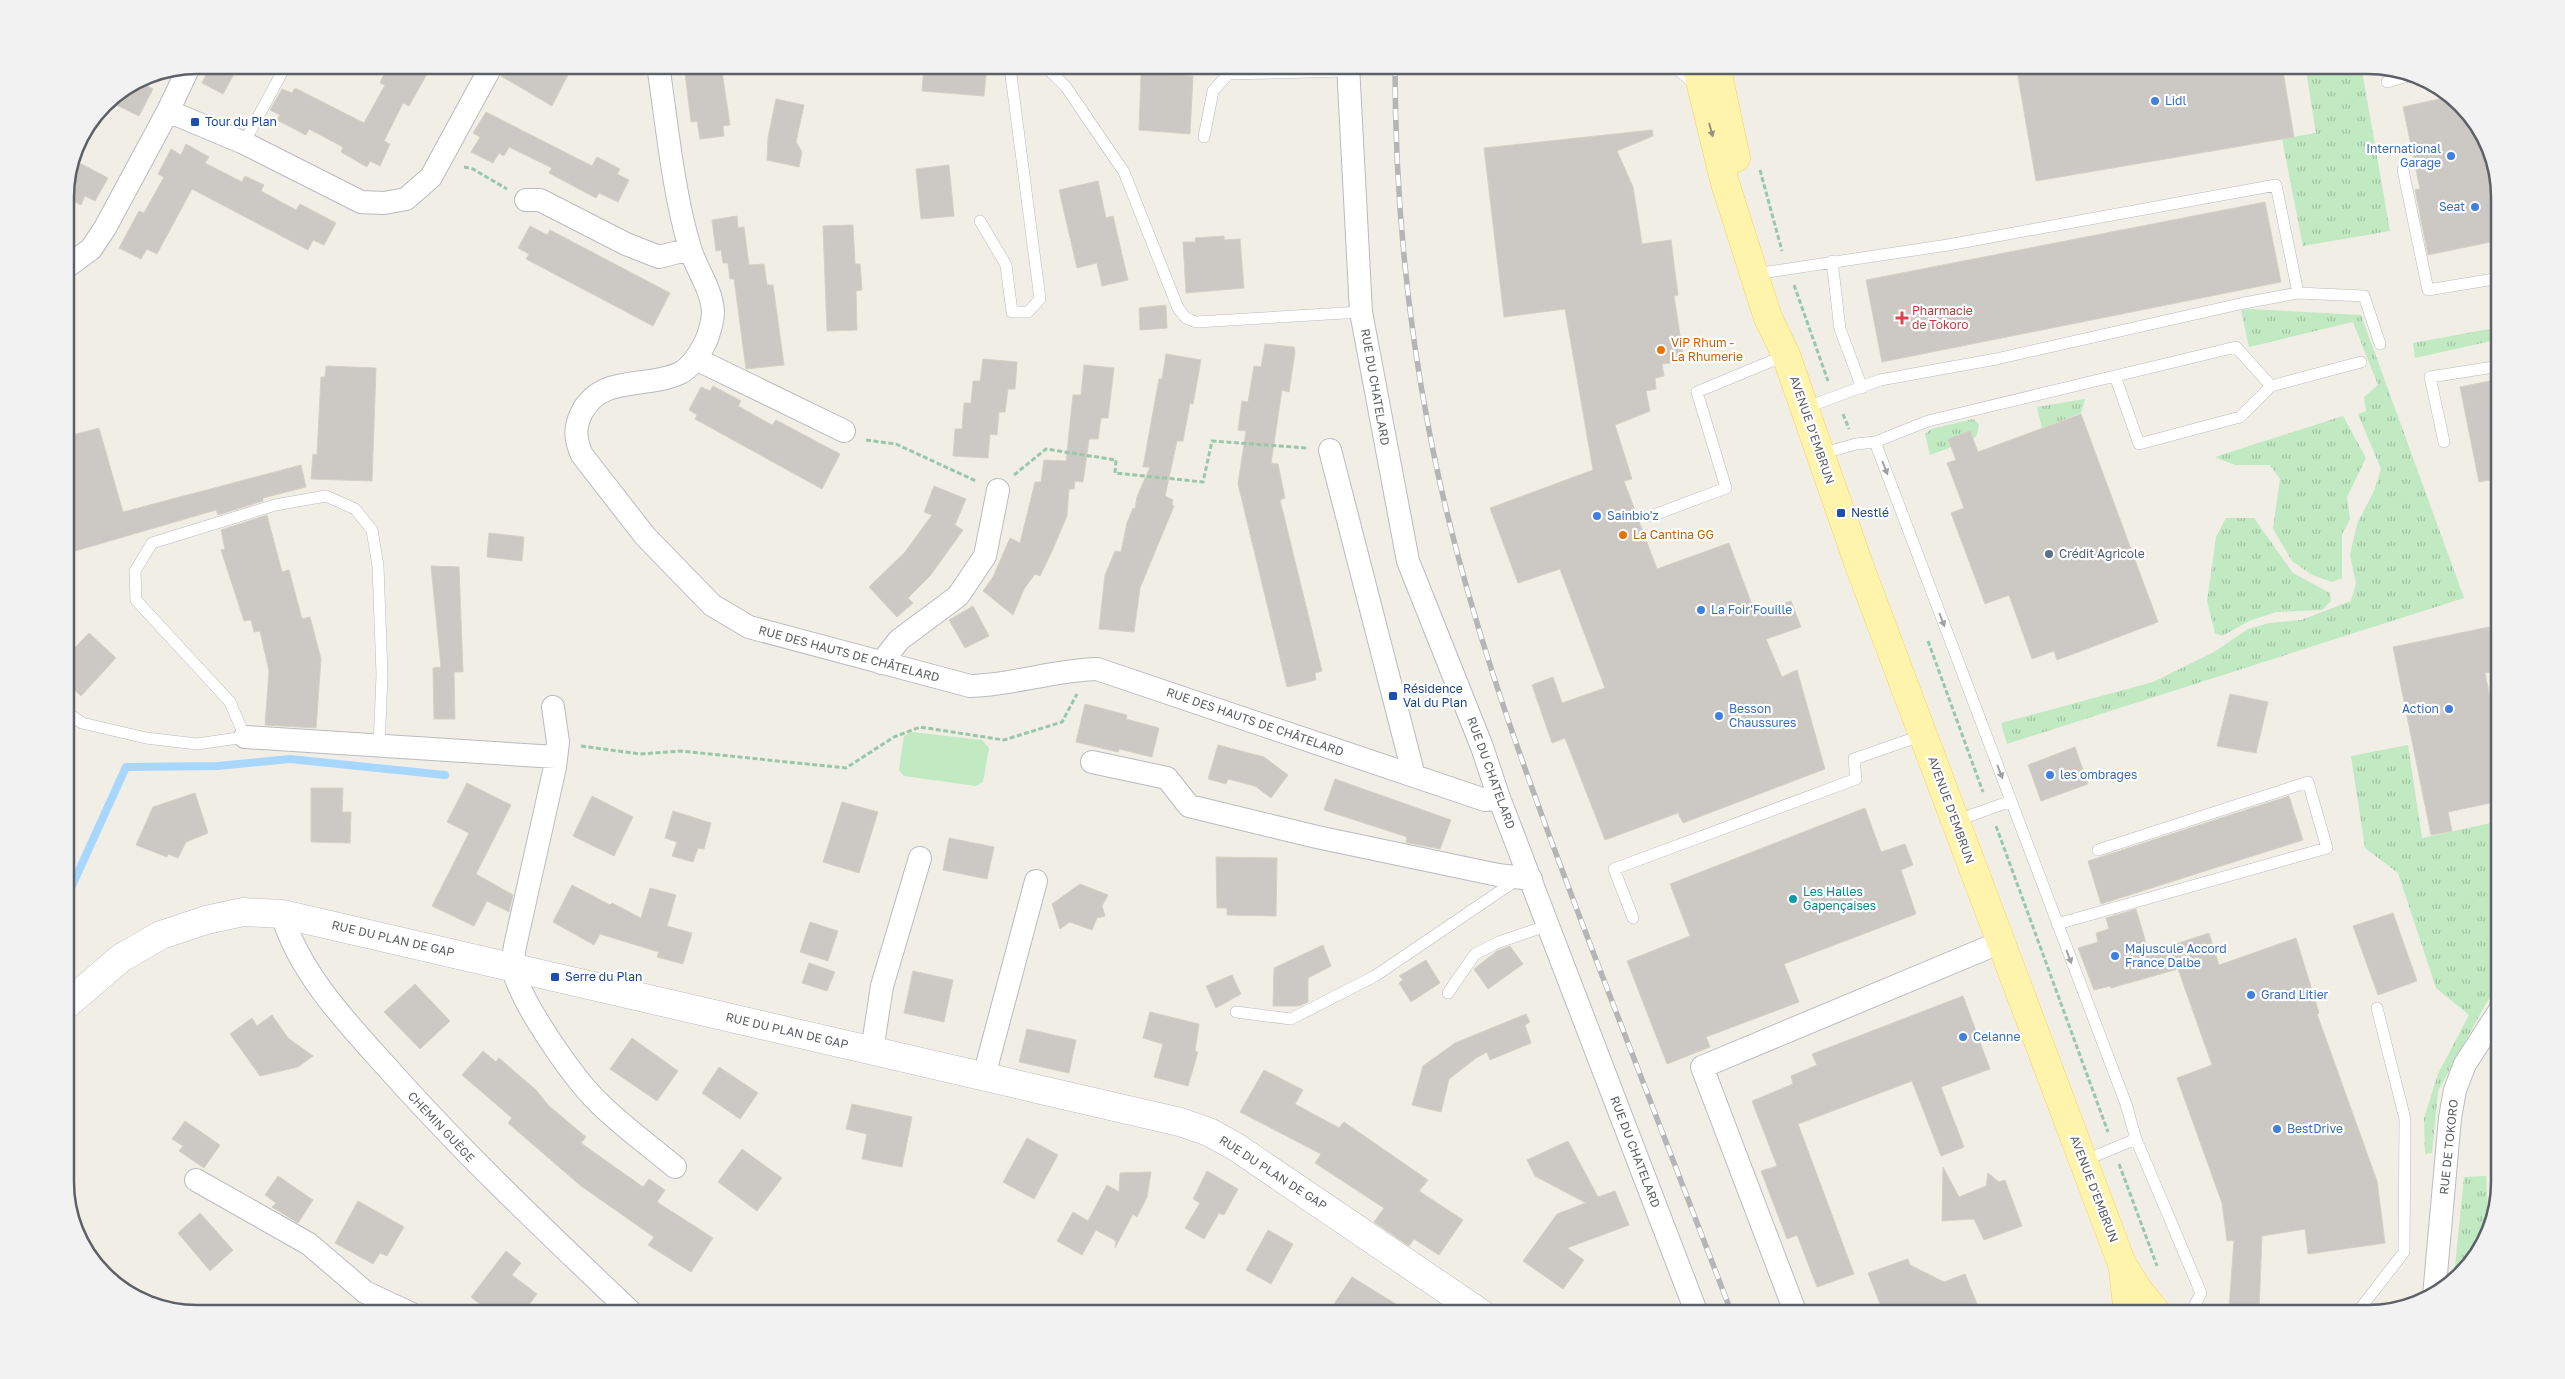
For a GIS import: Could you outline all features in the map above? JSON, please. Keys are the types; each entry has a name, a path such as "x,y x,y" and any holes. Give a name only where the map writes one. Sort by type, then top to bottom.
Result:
{"main road":[{"name":"AVENUE D'EMBRUN","path":"1718,74 1744,193 1768,272 1786,355"},
{"name":"AVENUE D'EMBRUN","path":"1698,77 1725,183 1762,300 1786,355 1849,538 2122,1264 2151,1305"},
{"name":"RUE DU PLAN DE GAP","path":"74,998 121,958 161,935 206,920 243,912 282,914 1180,1122 1209,1132 1236,1146 1469,1305"},
{"name":"AVENUE D'EMBRUN","path":"2122,1264 2127,1305"}],"street":[{"path":"74,261 91,249 106,228 168,111 185,74"},
{"path":"168,111 244,143 361,202 384,204 406,199 431,177 442,161 487,74"},
{"name":"RUE DES HAUTS DE CHÂTELARD","path":"659,74 681,212 690,249 708,291 713,312 707,339 696,359 682,372 666,378 619,384 603,390 592,398 577,422 575,440 582,455 645,536 712,605 749,627 970,686 992,686 1080,670 1097,669 1485,800 1499,798"},
{"name":"RUE DU CHATELARD","path":"1347,74 1361,312 1408,561 1482,747 1525,878 1549,925 1694,1305"},
{"path":"526,200 540,200 626,244 659,257 690,249"},
{"path":"696,359 844,431"},
{"path":"1330,450 1414,776"},
{"path":"881,663 899,640 958,596 985,556 998,490"},
{"path":"553,707 558,749 515,946 513,967 519,985 540,1024 571,1070 598,1103 675,1167"},
{"path":"245,737 379,746 558,749"},
{"path":"1092,762 1167,778 1189,806 1317,837 1498,875 1525,878"},
{"path":"872,1051 882,986 920,858"},
{"path":"984,1076 1014,971 1036,881"},
{"name":"CHEMIN GUÈGE","path":"282,914 287,932 300,960 362,1040 487,1175 624,1305"},
{"path":"1793,1305 1702,1067 2000,942"},
{"name":"RUE DE TOKORO","path":"2435,1286 2450,1118 2455,1090 2465,1064 2491,1024"},
{"path":"196,1180 309,1244 365,1292 393,1305"}],"lane":[{"path":"244,143 281,74"},
{"path":"980,221 1006,265 1012,312 1028,312 1040,299 1011,74"},
{"path":"1053,74 1066,87 1124,172 1178,308 1186,318 1196,322 1361,312"},
{"path":"1204,137 1212,91 1228,74"},
{"path":"2387,82 2401,78"},
{"path":"2403,170 2428,290 2491,280"},
{"path":"1768,272 1948,245 2276,185 2298,293"},
{"path":"1832,261 1840,330 1862,388"},
{"path":"1805,408 1880,380 1996,359 2244,303 2298,293 2364,296 2380,344"},
{"path":"1820,454 1856,444 1875,442 1928,421 2236,346 2271,386"},
{"path":"1651,516 1726,488 1696,392 1786,355"},
{"path":"2115,376 2139,444 2240,417 2271,386 2361,362"},
{"path":"2444,442 2430,376 2491,367"},
{"path":"1875,442 2126,1104 2136,1140 2201,1293 2195,1305"},
{"path":"74,717 82,723 146,738 197,744 245,737 230,702 136,600 134,571 152,542 275,505 326,496 355,509 372,530 378,566 382,675 379,746"},
{"path":"1633,918 1614,869 1856,778 1854,759 1923,735"},
{"path":"2057,924 2327,848 2308,782 2098,850"},
{"path":"1955,821 2011,801"},
{"path":"1236,1012 1291,1019 1375,976 1525,878"},
{"path":"1448,994 1474,954 1499,942 1549,925"},
{"path":"2363,1305 2404,1252 2405,1119 2377,1008"},
{"path":"2083,1161 2136,1140"}],"path":[{"path":"442,161 473,169 526,200"},
{"path":"844,431 854,438 896,444 998,490 1046,449 1116,460 1115,473 1204,482 1212,440 1330,450"},
{"path":"1928,640 2161,1274"},
{"path":"558,749 640,754 681,750 846,768 894,737 920,728 1004,740 1062,722 1077,696 1080,670"}],"green space":[{"path":"2306,74 2363,74 2390,231 2303,246 2282,139 2316,133"},
{"path":"2241,310 2361,315 2464,598 2007,744 2001,723 2153,682 2214,652 2248,629 2269,623 2301,620 2351,601 2356,583 2350,555 2357,524 2374,491 2381,469 2358,414 2366,411 2364,397 2378,385 2353,322 2249,347"},
{"path":"2491,329 2491,341 2415,358 2413,343"},
{"path":"2085,399 2081,413 2042,428 2037,407"},
{"path":"2343,416 2366,458 2347,497 2350,520 2342,534 2342,578 2332,582 2312,575 2292,561 2273,529 2280,479 2270,465 2235,465 2215,457"},
{"path":"1973,419 1979,424 1977,435 1973,439 1930,455 1925,434 1931,429"},
{"path":"2226,518 2254,518 2293,573 2330,593 2331,601 2322,610 2276,612 2249,621 2222,636 2215,633 2207,601 2216,537"},
{"path":"912,732 982,740 989,748 983,782 976,786 904,776 899,770 904,736"},
{"path":"2408,745 2422,838 2491,823 2491,994 2438,1091 2432,1153 2425,1154 2424,1118 2438,1074 2469,1015 2436,988 2398,873 2365,848 2351,756"},
{"path":"2486,1176 2488,1209 2485,1222 2480,1233 2477,1236 2477,1240 2455,1269 2464,1177"}],"building":[{"path":"206,74 234,74 223,94 202,83"},
{"path":"384,74 427,74 409,106 403,103 384,141 390,144 380,166 370,161 367,167 341,152 343,147 309,129 306,135 277,120 280,115 270,110 282,89 292,93 295,88 364,123 385,85 380,83"},
{"path":"502,74 568,74 552,106 501,76"},
{"path":"685,74 722,74 730,125 723,126 724,136 700,139 697,121 691,122"},
{"path":"923,74 986,74 984,96 922,91"},
{"name":"Lidl","path":"2018,74 2284,74 2294,137 2036,181"},
{"path":"1141,75 1193,76 1190,134 1139,130"},
{"path":"146,85 153,89 139,116 115,105 135,90"},
{"name":"International Garage","path":"2442,98 2461,116 2470,128 2479,142 2489,173 2491,189 2491,242 2428,255 2415,190 2420,189 2403,107"},
{"path":"776,99 804,105 796,142 802,152 799,167 767,160 768,138"},
{"path":"486,112 592,166 597,157 620,169 617,174 629,180 618,202 599,193 596,198 549,173 552,168 509,147 504,156 499,153 493,163 471,152 480,137 473,133"},
{"path":"1652,130 1653,136 1617,151 1633,187 1642,244 1671,240 1678,295 1674,296 1684,361 1662,364 1664,376 1655,378 1656,389 1646,391 1650,411 1615,425 1632,479 1624,481 1657,569 1729,543 1755,613 1791,601 1801,627 1766,639 1782,677 1797,670 1825,769 1683,823 1678,813 1605,840 1565,738 1552,743 1532,685 1553,677 1562,703 1605,688 1560,569 1518,583 1490,508 1593,470 1565,309 1504,317 1484,148"},
{"path":"186,144 209,157 205,163 242,182 245,176 264,185 261,191 296,210 300,204 336,223 324,245 313,240 308,250 192,189 157,254 147,249 141,259 119,248 139,211 144,213 164,177 158,174 171,149 181,155"},
{"path":"79,163 108,178 95,201 85,196 81,205 74,202 74,189"},
{"path":"949,165 954,216 921,219 916,169"},
{"path":"1098,181 1106,218 1113,216 1128,280 1102,286 1097,263 1077,268 1059,190"},
{"path":"2265,202 2281,282 1882,362 1866,280"},
{"path":"737,216 738,228 744,227 749,265 764,264 767,285 773,285 784,365 746,369 734,279 730,279 728,263 723,263 721,250 716,251 712,220"},
{"path":"853,225 855,264 860,264 862,290 856,291 857,330 827,331 823,226"},
{"path":"530,226 547,235 550,230 670,293 653,326 526,259 529,254 518,248"},
{"path":"1224,236 1224,240 1240,239 1244,288 1186,293 1183,242 1196,242 1195,238"},
{"path":"1166,305 1167,328 1140,330 1139,308"},
{"path":"1265,344 1294,347 1295,352 1289,392 1282,390 1271,463 1278,464 1285,498 1280,500 1322,671 1315,673 1316,680 1287,687 1238,484 1246,431 1238,430 1242,401 1248,402 1254,366 1261,367"},
{"path":"1166,354 1201,360 1193,404 1190,403 1183,441 1177,441 1165,496 1173,500 1172,505 1174,506 1140,588 1134,632 1099,629 1105,575 1115,551 1121,552 1127,523 1133,508 1135,509 1137,497 1150,467 1143,467 1159,379 1162,379"},
{"path":"983,359 1017,362 1015,389 1008,389 1005,412 999,412 997,435 990,434 988,458 953,456 955,429 962,429 964,403 971,403 973,381 980,381"},
{"path":"1084,365 1114,368 1108,418 1101,418 1098,439 1089,439 1083,482 1075,481 1074,489 1069,489 1067,516 1052,551 1040,576 1035,574 1024,589 1013,615 983,591 993,577 1010,538 1020,543 1035,482 1041,482 1044,460 1066,461 1073,395 1081,395"},
{"path":"326,366 376,368 372,481 311,479 313,454 317,455 321,377 325,377"},
{"path":"2491,381 2491,480 2479,482 2460,387"},
{"path":"713,386 741,401 738,406 772,425 776,420 840,454 822,489 695,419 697,415 689,410 701,387 710,391"},
{"name":"Crédit Agricole","path":"2081,414 2158,622 2057,660 2054,651 2032,659 2009,595 1985,604 1951,513 1964,508 1947,463 1956,460 1948,439 1970,431 1978,452"},
{"path":"99,428 123,512 301,465 306,487 263,498 263,501 218,515 216,510 75,551 74,435"},
{"path":"934,486 966,499 955,525 963,530 930,576 908,598 913,603 897,617 869,587 905,552 932,515 924,512"},
{"path":"267,515 282,572 289,570 302,619 310,617 321,659 316,728 265,725 269,671 260,631 254,632 251,620 244,621 221,550 225,549 221,530"},
{"path":"489,533 524,537 522,561 487,557"},
{"path":"431,566 459,567 463,672 454,672 455,719 434,719 433,668 441,667"},
{"path":"973,606 989,636 965,648 949,620"},
{"name":"Action","path":"2489,627 2491,637 2491,672 2485,673 2491,702 2491,803 2448,812 2452,831 2431,835 2393,647"},
{"path":"89,633 116,658 81,696 74,689 74,649"},
{"path":"2230,694 2268,702 2256,753 2217,746"},
{"path":"1085,704 1127,715 1126,719 1159,728 1152,757 1119,749 1118,752 1076,742"},
{"path":"1218,745 1264,757 1288,775 1271,798 1255,786 1228,779 1226,784 1208,779"},
{"path":"2075,747 2088,784 2041,801 2028,765"},
{"path":"1335,779 1451,820 1440,849 1406,842 1407,837 1324,810"},
{"path":"467,783 511,805 476,874 513,895 509,912 487,901 474,926 432,906 469,833 447,822"},
{"path":"311,788 343,788 342,812 351,812 350,843 311,842"},
{"path":"195,793 208,833 186,842 178,858 168,854 167,857 136,845 153,807"},
{"path":"592,796 633,817 614,856 573,836"},
{"path":"2289,796 2303,840 2101,904 2088,861"},
{"path":"842,802 878,812 859,873 823,862"},
{"name":"Les Halles Gapençaises","path":"1865,808 1881,852 1905,844 1913,865 1901,870 1916,914 1784,964 1799,1002 1706,1037 1710,1047 1667,1064 1627,961 1690,936 1670,884"},
{"path":"673,811 711,823 704,849 698,848 693,862 672,856 677,842 665,838"},
{"path":"949,838 994,847 987,879 943,870"},
{"path":"1216,857 1277,858 1276,916 1227,915 1227,908 1217,908"},
{"path":"1080,884 1108,895 1102,906 1105,916 1097,918 1092,930 1070,922 1060,929 1052,904"},
{"path":"572,885 610,905 612,903 641,918 650,888 676,895 667,926 692,933 683,964 657,957 659,952 600,934 594,945 553,922"},
{"path":"2136,909 2149,953 2209,933 2219,965 2296,938 2319,1013 2317,1014 2377,1181 2385,1243 2308,1254 2305,1229 2262,1236 2259,1305 2229,1305 2234,1240 2227,1241 2222,1203 2177,1078 2212,1065 2178,969 2111,988 2110,986 2094,990 2078,948 2098,942 2096,933 2109,929 2106,918"},
{"path":"2393,913 2417,981 2378,995 2353,926"},
{"path":"810,922 838,931 828,961 800,952"},
{"path":"1323,945 1331,966 1308,978 1308,1002 1299,1006 1273,1006 1274,968"},
{"path":"1510,946 1523,964 1488,989 1474,969 1497,951"},
{"path":"1426,960 1440,983 1411,1002 1399,983 1403,980 1399,976"},
{"path":"809,963 835,972 827,991 802,983"},
{"path":"913,971 953,980 944,1022 904,1013"},
{"path":"1232,975 1241,994 1216,1008 1206,986"},
{"path":"415,984 450,1021 420,1049 384,1012"},
{"path":"1963,996 1990,1069 1941,1087 1964,1147 1941,1156 1912,1081 1798,1124 1854,1274 1817,1287 1797,1235 1787,1239 1761,1171 1777,1166 1752,1101 1793,1084 1791,1076 1817,1065 1812,1054"},
{"path":"1150,1012 1199,1024 1195,1051 1198,1052 1188,1086 1154,1077 1163,1044 1143,1038"},
{"path":"1526,1014 1530,1022 1525,1025 1531,1043 1490,1060 1487,1052 1476,1058 1449,1079 1441,1112 1412,1105 1423,1066 1455,1043"},
{"path":"272,1015 288,1038 313,1056 298,1067 260,1076 230,1034 252,1018 257,1026"},
{"path":"1027,1029 1076,1040 1069,1073 1019,1062"},
{"path":"632,1038 678,1071 657,1101 610,1069"},
{"path":"483,1051 496,1062 499,1058 536,1090 549,1106 586,1137 581,1143 643,1187 649,1179 665,1190 657,1202 713,1238 691,1272 648,1245 654,1237 581,1186 508,1123 512,1118 462,1075"},
{"path":"719,1067 758,1093 740,1119 702,1093"},
{"path":"1264,1070 1303,1090 1295,1104 1339,1128 1344,1122 1428,1180 1419,1191 1463,1220 1439,1255 1414,1239 1409,1246 1374,1222 1384,1208 1315,1163 1321,1154 1240,1112"},
{"path":"852,1104 912,1117 902,1167 862,1159 867,1134 846,1129"},
{"path":"185,1121 220,1145 204,1168 179,1151 183,1146 172,1139"},
{"path":"1027,1138 1058,1155 1034,1199 1003,1182"},
{"path":"1568,1141 1598,1197 1615,1191 1629,1225 1567,1248 1584,1260 1563,1289 1523,1261 1557,1214 1586,1203 1535,1176 1527,1160"},
{"path":"742,1149 782,1178 757,1211 718,1182"},
{"path":"1943,1167 1959,1197 1986,1186 1988,1173 1999,1182 2005,1180 2022,1226 1984,1240 1974,1219 1942,1221"},
{"path":"1207,1171 1238,1189 1224,1215 1219,1213 1204,1239 1185,1228 1200,1203 1193,1199"},
{"path":"1151,1172 1147,1197 1137,1217 1133,1214 1115,1248 1116,1241 1096,1230 1082,1255 1057,1241 1073,1212 1088,1221 1107,1185 1119,1192 1120,1173"},
{"path":"278,1176 313,1200 298,1223 272,1207 276,1203 265,1195"},
{"path":"358,1201 404,1227 387,1256 380,1253 373,1264 335,1243"},
{"path":"200,1213 233,1250 210,1271 178,1233"},
{"path":"1268,1230 1293,1244 1271,1284 1246,1270"},
{"path":"506,1251 521,1263 512,1275 537,1294 529,1305 481,1305 471,1297"},
{"path":"1908,1259 1910,1265 1944,1282 1965,1274 1977,1305 1880,1305 1868,1273"},
{"path":"1352,1277 1397,1305 1336,1305 1334,1304"}],"waterway":[{"path":"74,881 126,767 218,766 290,759 445,775"}],"railway":[{"path":"1395,74 1397,156 1408,294 1429,430 1458,556 1475,618 1537,802 1729,1305"}],"place":[{"name":"Lidl","path":"2155,101"},
{"name":"Tour du Plan","path":"195,122"},
{"name":"International Garage","path":"2451,156"},
{"name":"Seat","path":"2475,207"},
{"name":"Pharmacie de Tokoro","path":"1902,318"},
{"name":"ViP Rhum - La Rhumerie","path":"1661,350"},
{"name":"Nestlé","path":"1841,513"},
{"name":"Sainbio'z","path":"1597,516"},
{"name":"La Cantina GG","path":"1623,535"},
{"name":"Crédit Agricole","path":"2049,554"},
{"name":"La Foir'Fouille","path":"1701,610"},
{"name":"Résidence Val du Plan","path":"1393,696"},
{"name":"Action","path":"2449,709"},
{"name":"Besson Chaussures","path":"1719,716"},
{"name":"les ombrages","path":"2050,775"},
{"name":"Les Halles Gapençaises","path":"1793,899"},
{"name":"Majuscule Accord France Dalbe","path":"2115,956"},
{"name":"Serre du Plan","path":"555,977"},
{"name":"Grand Litier","path":"2251,995"},
{"name":"Celanne","path":"1963,1037"},
{"name":"BestDrive","path":"2277,1129"}]}
